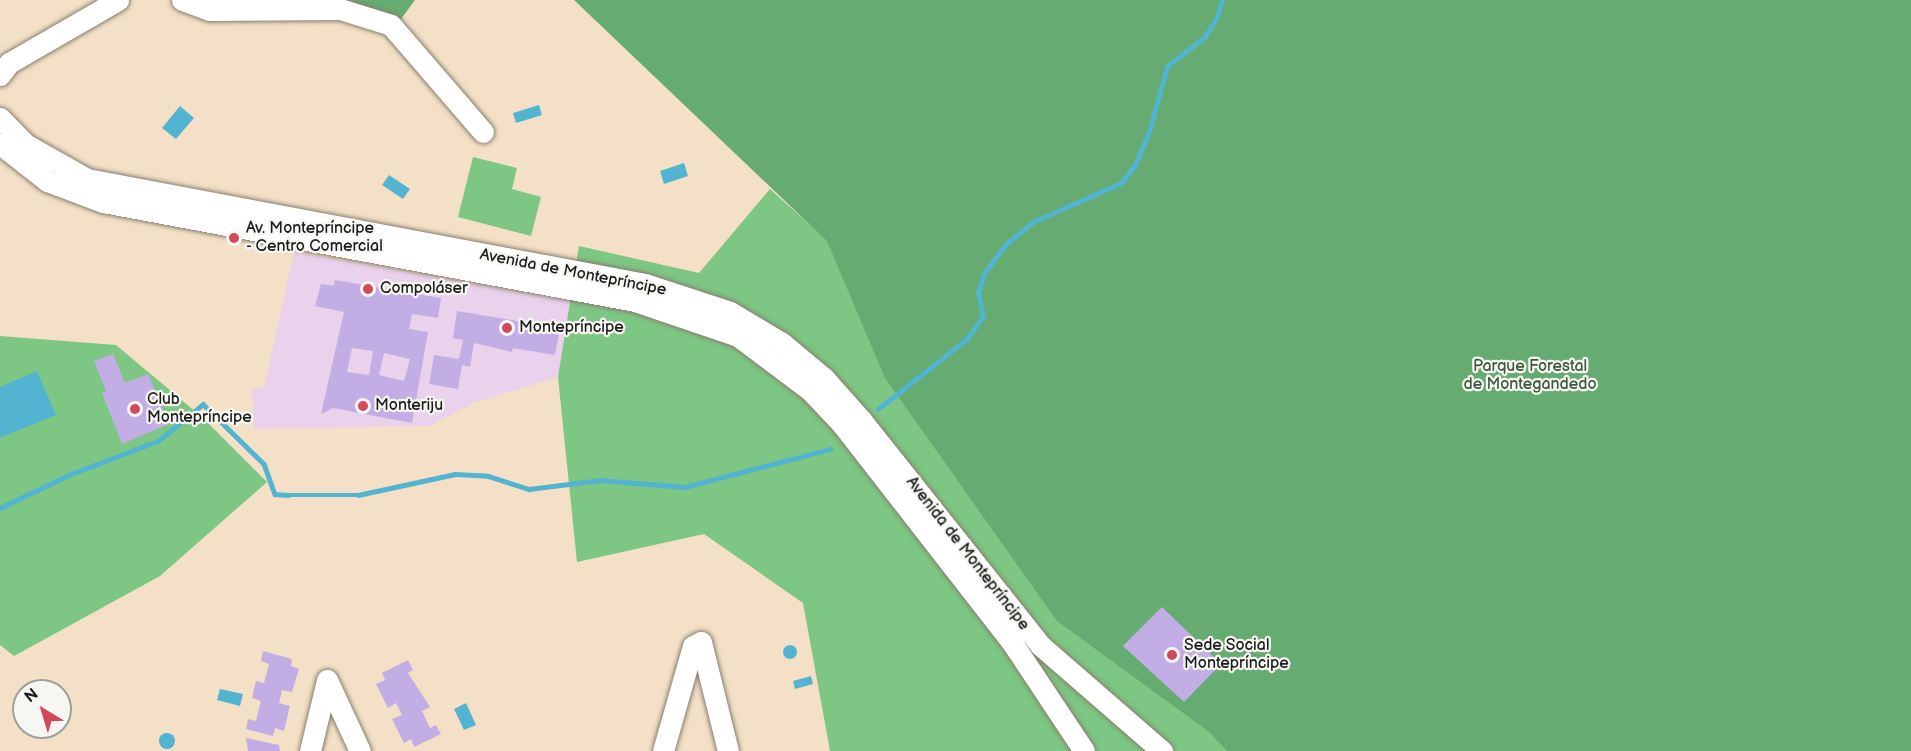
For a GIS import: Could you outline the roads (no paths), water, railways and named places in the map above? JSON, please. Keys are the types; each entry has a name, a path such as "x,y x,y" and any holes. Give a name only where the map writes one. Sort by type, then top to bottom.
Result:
{"street":[{"path":"3,68 118,0"},
{"path":"182,0 209,10 340,9 391,25 483,132"},
{"name":"Avenida de Montepríncipe","path":"0,118 26,144 87,179 645,284 730,312 782,343 824,378 862,421 1040,645 1162,751"},
{"name":"Avenida de Montepríncipe","path":"0,144 47,181 103,202 635,301 738,336 810,390 842,424 1013,644 1084,751"},
{"path":"663,751 693,646 701,642 728,751"},
{"path":"310,751 327,680 360,751"}],"water":[{"path":"539,105 542,115 516,123 513,113"},
{"path":"180,106 194,118 176,139 162,128"},
{"path":"684,163 688,176 664,184 660,171"},
{"path":"389,175 410,189 403,199 382,185"},
{"path":"37,371 56,415 0,438 0,387"},
{"path":"790,645 795,647 797,652 795,657 790,659 785,657 783,652 785,647"},
{"path":"811,676 813,684 795,689 793,681"},
{"path":"220,689 243,694 240,706 217,700"},
{"path":"466,703 476,725 464,730 454,709"},
{"path":"167,733 173,735 175,741 173,747 167,749 161,747 159,741 161,735"}],"waterway":[{"path":"878,409 967,339 983,316 978,293 985,272 1006,244 1033,222 1121,183 1135,165 1149,132 1167,66 1205,37 1217,17 1222,0"},
{"path":"0,508 71,474 158,441 203,404 264,464 275,494 288,495 358,495 455,474 488,476 529,489 600,480 685,487 830,449"}],"place":[{"name":"Av. Montepríncipe - Centro Comercial","path":"234,238"},
{"name":"Compoláser","path":"368,289"},
{"name":"Montepríncipe","path":"507,328"},
{"name":"Monteriju","path":"363,406"},
{"name":"Club Montepríncipe","path":"135,409"},
{"name":"Sede Social Montepríncipe","path":"1172,655"}],"park label":[{"name":"Parque Forestal de Montegandedo","path":"1530,376"}]}
